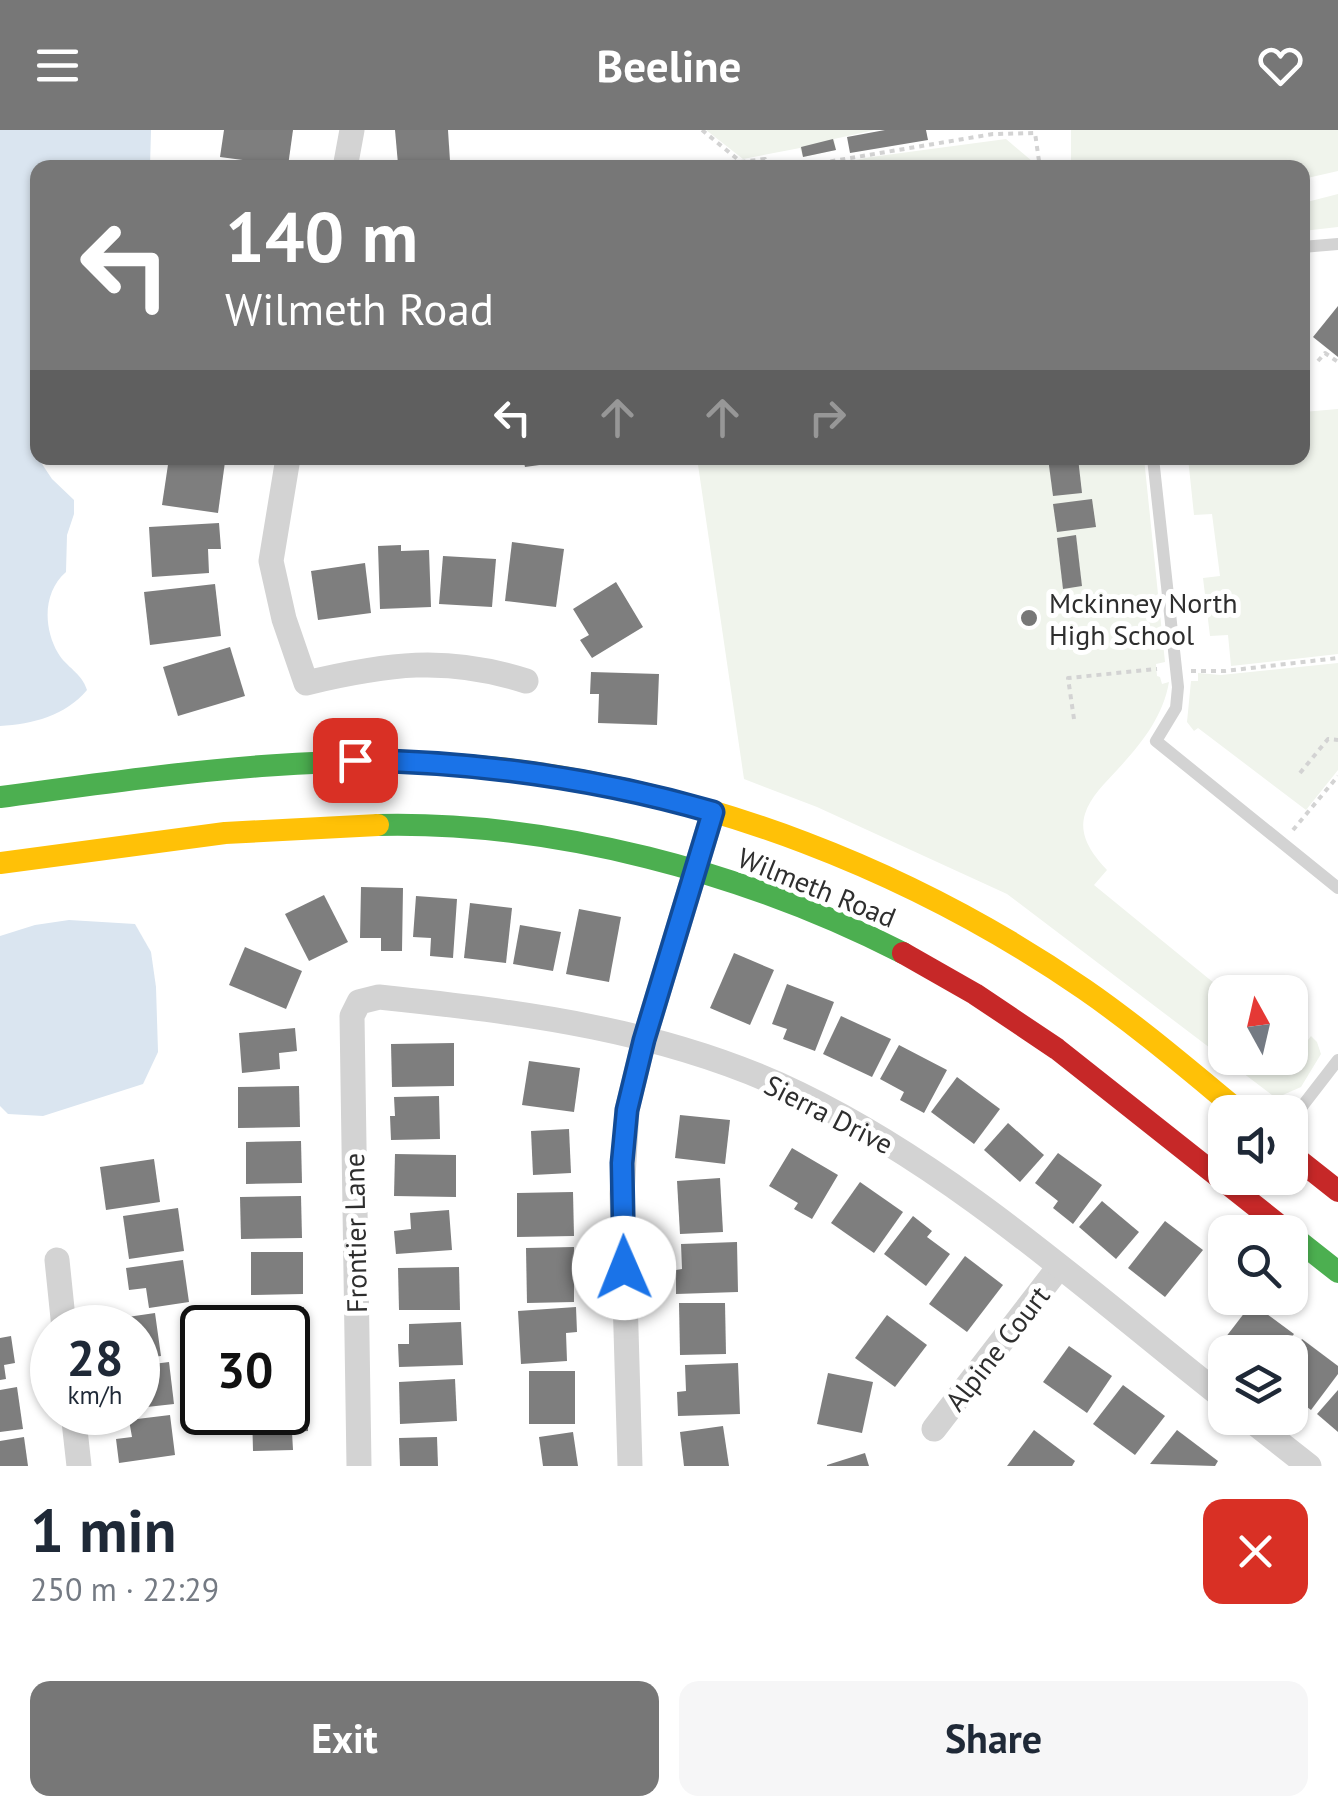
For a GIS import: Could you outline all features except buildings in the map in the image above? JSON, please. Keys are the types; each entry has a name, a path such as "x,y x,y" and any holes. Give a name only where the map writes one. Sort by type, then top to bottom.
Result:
{"main road":[{"name":"Wilmeth Road","path":"0,797 272,765 394,761 514,769 628,789 713,812 867,865 959,912 1083,988 1219,1095"},
{"name":"Wilmeth Road","path":"0,863 249,832 359,825 530,837 695,872 838,922 975,994 1208,1160"},
{"path":"1308,1167 1338,1190"},
{"name":"Wilmeth Road","path":"1251,1195 1271,1215"},
{"name":"Wilmeth Road","path":"1308,1248 1338,1272"}],"street":[{"path":"346,160 352,130"},
{"path":"287,465 271,561 284,620 306,683 371,668 420,663 486,668 526,681"},
{"path":"630,1466 622,1163 627,1110 644,1040 713,812"},
{"name":"Sierra Drive","path":"359,1002 379,997 550,1016 644,1040 762,1078 842,1116 907,1154 1208,1386"},
{"name":"Frontier Lane","path":"359,1002 352,1016 359,1466"},
{"path":"56,1260 61,1305"},
{"name":"Alpine Court","path":"934,1430 1059,1268"},
{"path":"75,1435 78,1466"},
{"path":"1270,1435 1309,1466"}],"lane":[{"path":"1310,246 1338,244"},
{"path":"1154,465 1176,668 1176,708 1156,741 1338,888"},
{"path":"1308,1099 1337,1062"}],"path":[{"path":"702,130 739,160"},
{"path":"839,160 993,134 1035,132 1039,160"},
{"path":"1318,360 1325,352 1338,362"},
{"path":"1074,719 1068,678 1176,668 1224,671 1338,658"},
{"path":"1300,773 1328,738 1338,740"},
{"path":"1282,843 1338,776"}],"shaded area":[{"path":"0,130 151,130 150,160 30,160 30,465 43,465 74,500 67,535 66,572 53,589 48,621 58,653 87,690 48,717 0,726"},
{"path":"706,130 875,130 834,139 836,150 803,157 800,148 743,159"},
{"path":"1071,130 1338,130 1338,171 1310,177 1310,160 1071,160"},
{"path":"1006,139 1031,160 855,160"},
{"path":"1338,194 1338,227 1310,230 1310,201"},
{"path":"1338,409 1338,654 1231,666 1228,635 1210,636 1203,578 1220,576 1212,514 1194,515 1189,465 1310,465 1310,411"},
{"path":"698,465 1145,465 1165,662 1156,664 1157,676 1162,684 1169,682 1150,729 1094,796 1083,822 1092,851 1107,870 1094,885 1208,978 1208,1046 1007,894 817,807 744,779"},
{"path":"1338,663 1338,770 1306,810 1198,728 1194,731 1187,722 1191,681 1198,681 1198,673 1221,675"},
{"path":"69,920 135,924 151,952 158,1052 143,1084 43,1116 8,1114 0,1106 0,936"},
{"path":"1311,1036 1321,1054 1301,1087 1272,1095 1246,1075 1308,1075"}],"traffic: fast":[{"path":"0,797 186,773 310,763 373,761 498,768"},
{"path":"378,825 512,832 648,857 780,899 903,953"},
{"path":"1308,1248 1338,1272"}],"traffic: slow":[{"path":"498,768 653,795 804,842 878,873 1018,946 1084,989 1219,1095"},
{"path":"0,863 225,833 378,825"}],"traffic: jam":[{"path":"903,953 975,994 1057,1049 1267,1215"},
{"path":"1308,1167 1338,1191"}],"place":[{"name":"Mckinney North High School","path":"1029,618"}],"route":[{"path":"355,760 514,769 628,789 713,812 644,1040 627,1110 622,1163 624,1268"}]}
